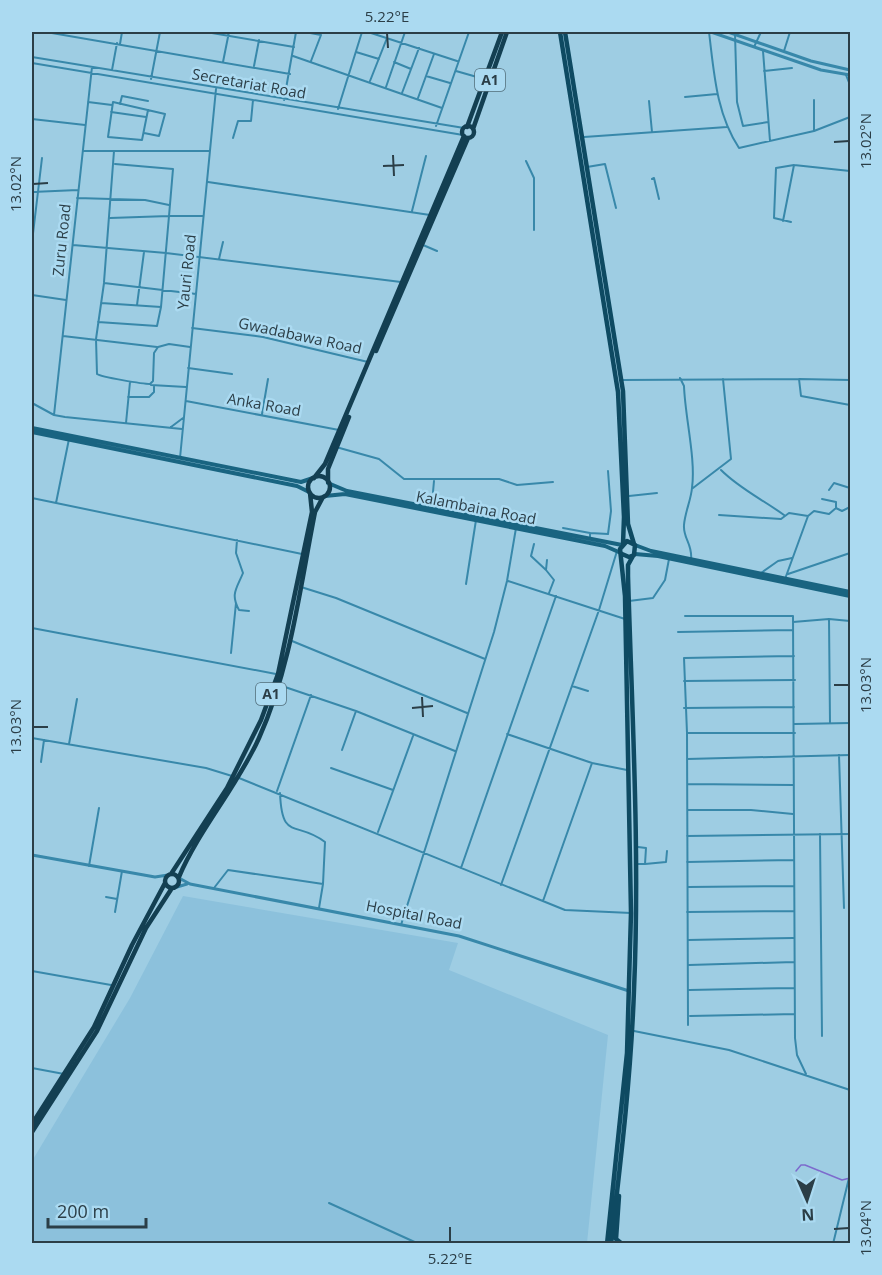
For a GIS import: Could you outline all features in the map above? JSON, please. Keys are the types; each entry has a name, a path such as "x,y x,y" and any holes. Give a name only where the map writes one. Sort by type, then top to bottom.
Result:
{"highway":[{"name":"A1","path":"468,128 502,32"},
{"name":"A1","path":"468,128 507,32"},
{"path":"465,137 324,465 308,486 309,493 316,498 324,496 329,490 328,469 336,447 423,245 465,137 468,128 474,134 465,137"},
{"path":"313,478 323,478 328,482"},
{"name":"A1","path":"169,874 236,778 255,736 278,674 312,512 309,493"},
{"name":"A1","path":"180,878 182,870 262,731 279,685 315,512 324,496"},
{"path":"32,1124 99,1018 169,874 180,878 146,928 97,1031 32,1132"},
{"path":"165,883 175,887"}],"main road":[{"path":"560,32 618,392 624,517 620,553 626,619 631,913 624,1081 609,1244"},
{"path":"565,32 622,380 628,524 635,544 634,555 628,565 636,847 632,1031 618,1184 609,1244"},
{"path":"568,55 569,32"},
{"path":"32,430 301,482 313,478"},
{"path":"32,430 297,486 309,493"},
{"path":"328,482 340,490 590,536 622,544 630,541 651,551 760,574 786,576 850,592"},
{"name":"Kalambaina Road","path":"324,496 345,494 516,528 620,553"},
{"path":"620,553 629,557 634,555 669,558 850,592"},
{"path":"618,1184 620,1205 616,1239 619,1243"}],"street":[{"path":"46,32 290,74"},
{"path":"112,71 122,32"},
{"path":"150,82 160,32"},
{"path":"206,32 229,33 294,47"},
{"path":"284,100 296,32"},
{"path":"305,32 321,35 310,62"},
{"path":"338,109 362,32"},
{"path":"368,32 457,61"},
{"path":"386,87 405,32"},
{"path":"436,126 469,32"},
{"path":"850,85 848,75 821,70 710,32 717,94 727,127 739,148 814,131 850,117"},
{"path":"728,32 827,66 850,70"},
{"path":"754,47 761,32"},
{"path":"784,51 790,32"},
{"path":"223,62 229,33"},
{"path":"735,34 733,39 737,102 743,126 768,122"},
{"path":"370,81 387,38"},
{"path":"254,66 259,40"},
{"path":"766,45 763,50 770,141"},
{"path":"402,93 419,48"},
{"path":"355,51 379,59"},
{"path":"418,98 434,54"},
{"path":"293,56 442,108"},
{"name":"Secretariat Road","path":"32,57 436,126 468,128"},
{"path":"394,62 411,69"},
{"name":"Secretariat Road","path":"32,63 465,137"},
{"name":"Zuru Road","path":"54,415 92,67"},
{"path":"764,71 792,68"},
{"path":"455,70 484,80"},
{"path":"426,76 451,83"},
{"name":"Yauri Road","path":"180,458 216,89"},
{"path":"685,97 717,94"},
{"path":"120,104 122,96 148,100"},
{"path":"233,138 238,121 251,121 253,100"},
{"path":"649,100 652,132"},
{"path":"814,100 814,131"},
{"path":"88,102 112,105 113,102 165,114 159,136 144,134"},
{"path":"112,105 108,137 142,140 148,110"},
{"path":"111,112 147,117"},
{"path":"32,119 85,125"},
{"path":"581,137 727,127"},
{"path":"82,151 209,151"},
{"path":"114,151 115,164 104,284 96,339 98,376 124,378 130,382 154,386 186,387"},
{"path":"412,211 426,156"},
{"path":"32,242 42,158"},
{"path":"526,161 534,178 534,230"},
{"path":"98,322 155,327 162,307 173,169 115,164"},
{"path":"587,168 605,164 616,208"},
{"path":"791,222 774,218 775,171 778,166 794,165 850,171"},
{"path":"783,221 794,165"},
{"path":"652,179 654,178 659,200"},
{"path":"207,182 430,214"},
{"path":"32,192 78,190"},
{"path":"77,198 145,200 170,205"},
{"path":"110,218 203,216"},
{"path":"219,259 223,242"},
{"path":"72,245 166,253 401,282"},
{"path":"423,245 437,251"},
{"path":"137,305 144,252"},
{"path":"104,284 196,294"},
{"path":"32,295 66,300"},
{"path":"101,303 162,307"},
{"name":"Gwadabawa Road","path":"192,328 263,337 368,362"},
{"path":"63,336 158,347 169,344 190,347"},
{"path":"150,384 153,381 154,353 158,347"},
{"path":"188,368 232,374"},
{"path":"622,380 680,378 850,380"},
{"path":"680,378 684,386 693,488 684,523 685,533 693,548 691,560"},
{"path":"684,386 687,378"},
{"path":"262,414 268,379"},
{"path":"693,488 721,469 731,458 723,379"},
{"path":"799,379 801,396 850,405"},
{"path":"126,423 130,382"},
{"path":"128,397 149,398 154,392 154,386"},
{"name":"Anka Road","path":"185,401 339,430"},
{"path":"32,403 54,415 182,429"},
{"path":"168,428 183,416"},
{"path":"56,503 69,439"},
{"path":"336,447 379,459 404,478 434,481 499,479 517,485 553,482"},
{"path":"721,469 736,485 761,498 783,515"},
{"path":"564,528 590,536 608,534 610,511 608,471"},
{"path":"433,492 434,481"},
{"path":"829,490 834,483 850,488"},
{"path":"628,496 657,493"},
{"path":"428,506 429,496"},
{"path":"32,498 302,554"},
{"path":"786,576 808,516 814,511 830,514 836,508 836,502 822,499"},
{"path":"836,508 842,511 850,507"},
{"path":"719,515 781,519 783,515 795,513 808,516"},
{"path":"466,584 476,520"},
{"path":"401,925 485,659 507,581 516,528"},
{"path":"237,540 236,554 243,573 234,592 239,610 249,611"},
{"path":"534,544 531,556 554,580 549,593"},
{"path":"501,885 620,553"},
{"path":"786,576 850,553"},
{"path":"629,601 653,598 665,580 669,558"},
{"path":"760,574 767,567 792,558"},
{"path":"546,570 547,560"},
{"path":"507,581 626,619"},
{"path":"300,587 336,598 485,659"},
{"path":"461,868 556,596"},
{"path":"231,653 236,603"},
{"path":"685,616 793,616 795,680 794,988 797,1055 806,1074"},
{"path":"794,622 829,619 850,621"},
{"path":"829,619 830,723"},
{"path":"32,628 278,674"},
{"path":"678,632 793,630"},
{"path":"290,640 467,713"},
{"path":"688,1026 687,734 684,708 684,658 794,656"},
{"path":"684,681 795,680"},
{"path":"279,685 357,711 413,736 455,751"},
{"path":"572,686 588,691"},
{"path":"311,695 278,793 281,816 285,824 325,843 319,908"},
{"path":"69,744 77,699"},
{"path":"684,708 794,707"},
{"path":"342,750 357,711"},
{"path":"795,724 850,723"},
{"path":"687,734 795,733"},
{"path":"507,734 592,763 630,771"},
{"path":"377,833 413,736"},
{"path":"32,738 206,768 278,793 543,902 573,912 631,913"},
{"path":"41,762 44,740"},
{"path":"838,755 844,908"},
{"path":"687,759 850,755"},
{"path":"543,902 592,763"},
{"path":"331,768 393,790"},
{"path":"686,784 793,785"},
{"path":"88,866 99,808"},
{"path":"687,810 751,810 793,814"},
{"path":"820,834 822,1036"},
{"path":"687,836 850,834"},
{"path":"636,847 646,848 645,864"},
{"path":"636,864 666,862 668,851"},
{"path":"32,855 154,877 165,883"},
{"path":"687,862 794,860"},
{"path":"214,888 228,870 323,884"},
{"path":"115,912 122,871"},
{"path":"154,877 169,874"},
{"path":"180,878 190,884"},
{"path":"175,887 190,884"},
{"name":"Hospital Road","path":"190,884 483,942 629,991"},
{"path":"688,887 794,886"},
{"path":"106,897 117,899"},
{"path":"687,912 794,911"},
{"path":"688,940 793,938"},
{"path":"689,965 794,962"},
{"path":"32,971 114,985"},
{"path":"689,990 794,988"},
{"path":"688,1016 795,1014"},
{"path":"632,1031 729,1050 850,1090"},
{"path":"32,1068 64,1074"},
{"path":"833,1244 849,1178 850,1157"},
{"path":"329,1203 419,1244"},
{"path":"619,1243 635,1244"}],"shaded area":[{"path":"183,896 458,943 449,970 608,1035 587,1243 32,1243 32,1161 130,998"}],"waterway":[{"path":"796,1171 801,1165 805,1165 842,1180 850,1178"}]}
